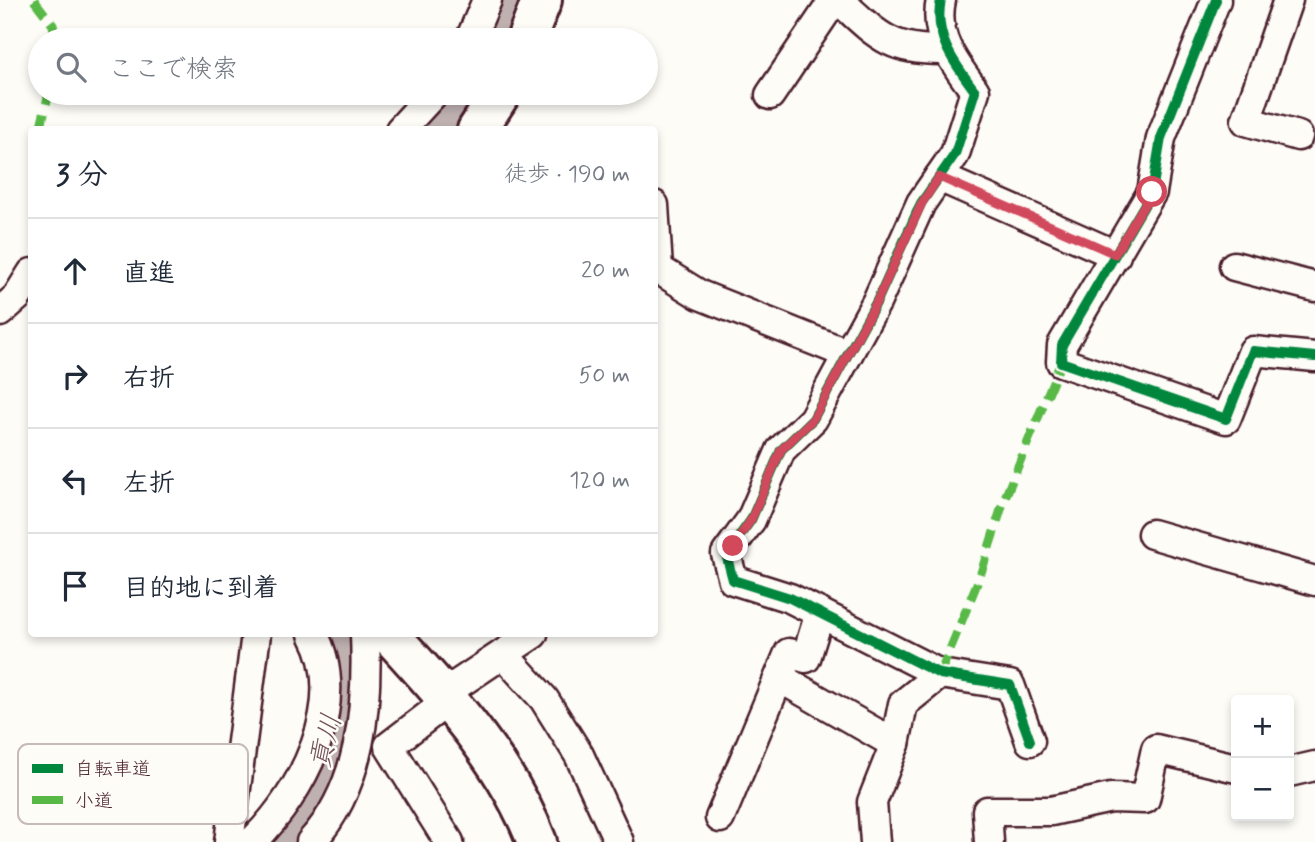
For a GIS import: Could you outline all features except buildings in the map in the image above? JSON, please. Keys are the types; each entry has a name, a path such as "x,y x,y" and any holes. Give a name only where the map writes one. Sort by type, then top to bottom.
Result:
{"street":[{"path":"475,28 487,0"},
{"path":"531,28 542,0"},
{"path":"771,95 837,0 891,44 913,51 945,50"},
{"path":"941,0 939,11 945,50 975,92 955,154 922,203 877,301 813,419 781,450 751,520 726,554 733,580 790,598 940,674 1010,685 1030,741"},
{"path":"1216,0 1161,138 1152,192 1062,345 1061,362 1226,419 1253,351 1315,357"},
{"path":"1288,0 1246,121 1298,136"},
{"path":"404,126 423,105"},
{"path":"480,126 493,105"},
{"path":"939,177 1115,254"},
{"path":"658,256 659,269 700,295 848,355"},
{"path":"1234,267 1315,287"},
{"path":"0,312 18,298 28,280"},
{"path":"1153,534 1315,581"},
{"path":"720,817 789,653 806,658 820,613"},
{"path":"242,744 256,637"},
{"path":"252,842 286,803 316,742 327,677 323,652 315,637"},
{"path":"311,842 337,804 354,765 366,682 365,637"},
{"path":"392,637 446,697 500,769 529,821 537,842"},
{"path":"449,842 389,746 446,697 528,637"},
{"path":"503,654 544,699 579,755 619,842"},
{"path":"875,842 872,802 895,744 903,704 940,674"},
{"path":"780,677 895,744"},
{"path":"989,842 987,811 1051,811 1111,799 1145,799 1156,749 1231,767"},
{"path":"1294,771 1315,766"},
{"path":"229,842 231,824"}],"waterway":[{"name":"貢川","path":"503,28 515,0"},
{"name":"貢川","path":"449,126 462,105"},
{"name":"貢川","path":"284,842 312,794 331,743 340,689 335,637"}],"marked path":[{"path":"34,0 54,28"},
{"path":"41,126 46,105"},
{"path":"940,674 980,576 1004,500 1061,362"}],"cycle path":[{"path":"941,0 940,26 947,49 975,91 955,154 921,203 877,301 813,419 781,450 751,520 726,554 733,580 790,598 940,674 1010,685 1030,741"},
{"path":"1216,0 1161,138 1152,192 1062,345 1061,362 1226,419 1253,351 1315,357"}],"route":[{"path":"733,546 751,520 781,450 813,419 877,301 922,203 939,177 1115,254 1152,192"}]}
